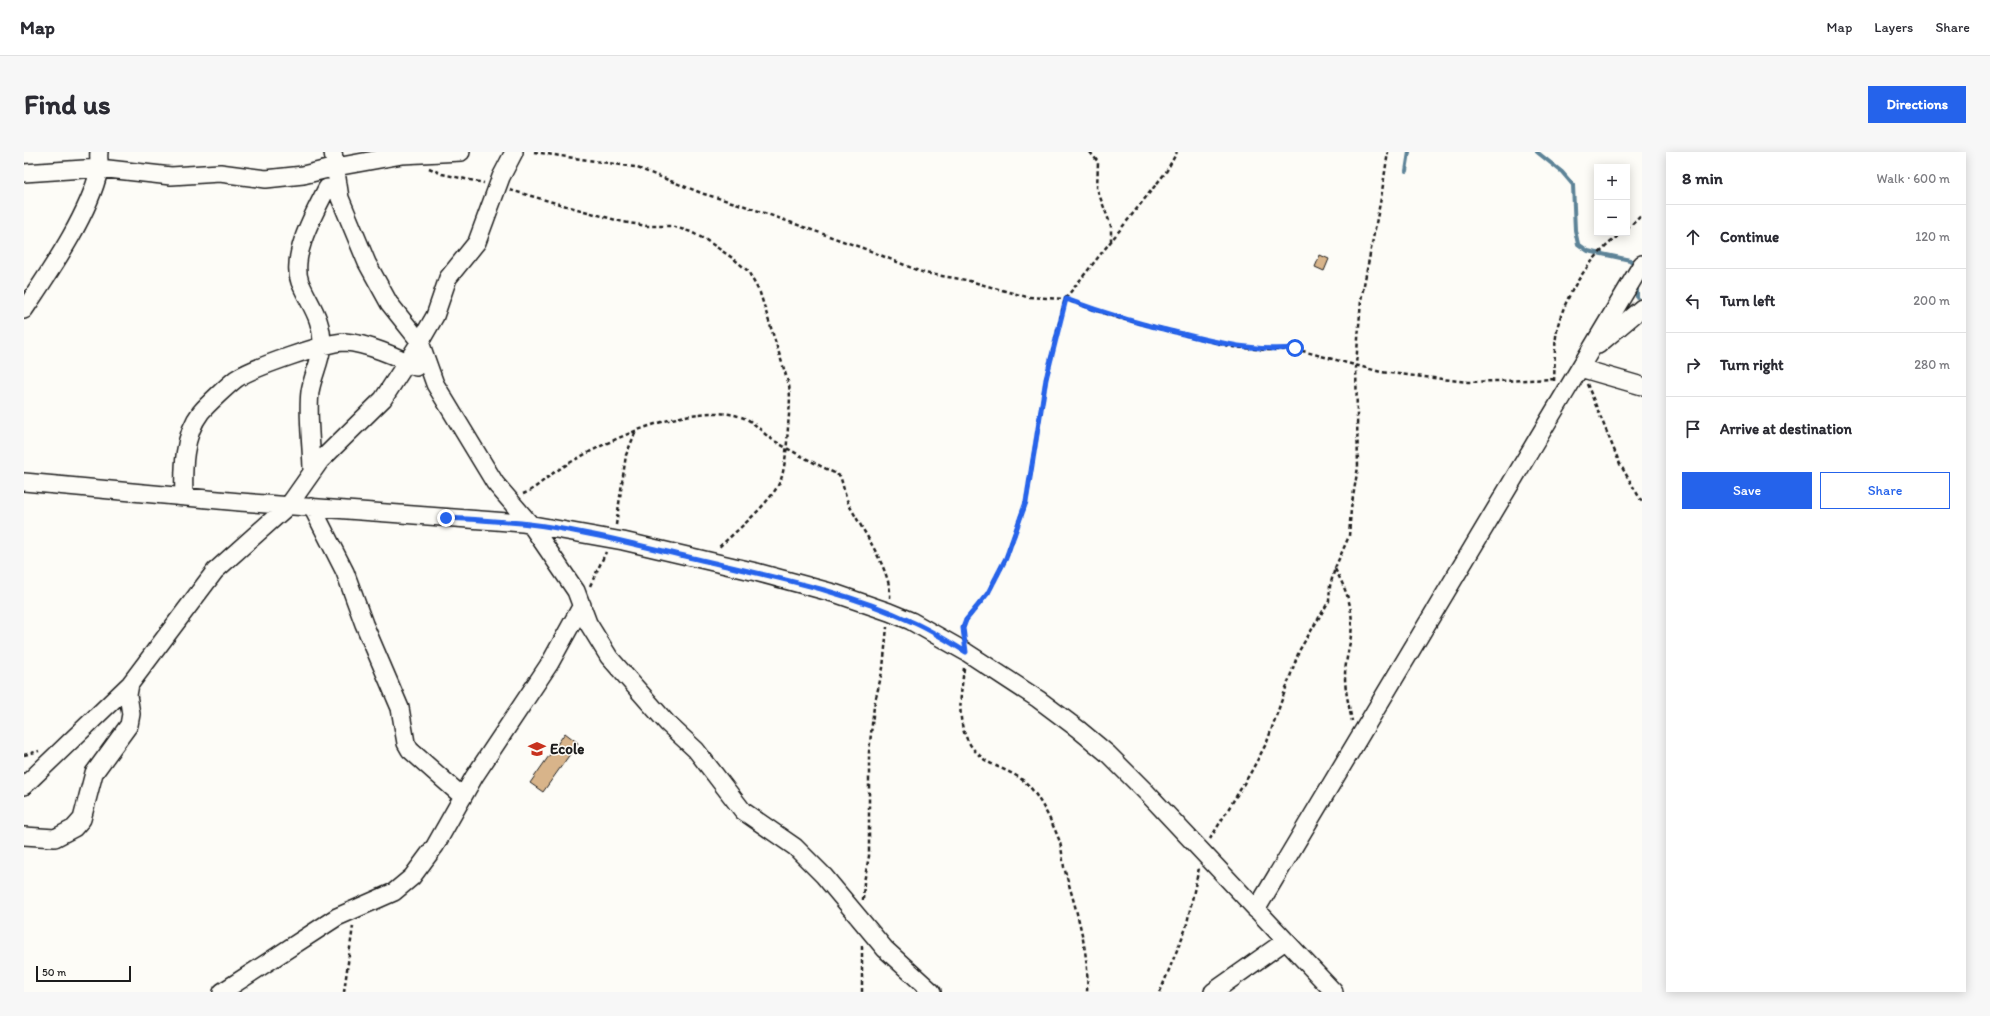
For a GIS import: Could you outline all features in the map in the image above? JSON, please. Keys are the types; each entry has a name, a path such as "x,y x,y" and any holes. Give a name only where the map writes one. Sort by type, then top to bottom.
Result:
{"street":[{"path":"24,173 99,160 171,176 220,173 266,179 303,175 335,159 461,152"},
{"path":"24,786 130,684 215,571 289,505 320,461 383,399 408,362 435,316 448,278 477,242 498,186 514,152"},
{"path":"335,159 333,193 367,263 390,303 420,342 432,376 442,396 495,483 531,525 576,590 588,622 609,657 668,723 696,750 743,811 795,847 824,876 885,949 932,992"},
{"path":"24,310 43,282 82,215 91,196 99,160"},
{"path":"303,175 333,193"},
{"path":"312,472 310,392 322,346 321,328 316,311 300,282 296,265 309,224 333,193"},
{"path":"1256,910 1360,740 1642,264"},
{"path":"1590,352 1642,308"},
{"path":"184,497 183,473 188,440 200,413 236,379 277,361 322,346 344,342 362,345 408,362 432,376"},
{"path":"1580,368 1642,386"},
{"path":"24,482 184,497 531,525 612,539 756,572 837,594 889,612 911,621 966,652 1038,699 1084,734 1147,793 1202,854 1334,992"},
{"path":"312,507 345,572 364,624 400,708 406,743 410,750 463,797"},
{"path":"222,992 337,917 394,892 412,877 435,846 489,752 550,662 582,605"},
{"path":"24,836 55,838 74,828 82,819 94,774 130,725 131,714 128,695 130,684"},
{"path":"1213,992 1285,941"}],"path":[{"path":"534,152 635,167 704,194 742,205 853,245 924,273 966,280 1027,297 1066,299 1116,317 1232,346 1268,350 1295,348 1381,372 1468,382 1554,380 1580,368 1620,464 1642,502"},
{"path":"1090,152 1098,162 1097,189 1111,226 1111,243"},
{"path":"1087,992 1088,982 1081,927 1059,838 1043,807 1025,782 986,760 973,749 962,729 959,707 966,652 963,628 966,620 988,593 1006,558 1026,502 1046,379 1066,299 1166,172 1177,152"},
{"path":"1160,992 1186,928 1202,854 1267,742 1299,652 1329,602 1330,586 1335,568 1349,536 1350,509 1358,467 1356,365 1361,300 1381,198 1388,152"},
{"path":"402,155 442,174 498,186 623,222 647,226 671,226 691,232 706,240 748,271 760,293 789,385 791,398 787,448 782,477 774,492 750,519 704,561"},
{"path":"1630,226 1642,216"},
{"path":"1557,407 1554,380 1558,327 1567,301 1583,272 1609,242 1618,236"},
{"path":"509,499 526,493 558,470 636,430 688,415 726,413 745,418 771,439 840,476 847,500 872,544 891,590 886,649 874,706 869,752 869,856 864,882 863,921"},
{"path":"582,605 612,539 616,525 626,454 636,430"},
{"path":"1335,568 1346,589 1352,614 1352,628 1345,674 1346,691 1353,724 1360,740"},
{"path":"344,992 356,908"},
{"path":"862,944 862,992"}],"building":[{"path":"1320,255 1329,259 1324,271 1315,267"},
{"path":"565,733 578,743 543,792 530,783"}],"waterway":[{"path":"1406,171 1409,152"},
{"path":"1537,152 1562,172 1573,185 1575,230 1578,244 1588,251 1630,260 1635,265"},
{"path":"1637,283 1637,297"}],"place":[{"name":"Ecole","path":"537,749"}],"route":[{"path":"446,518 522,523 624,541 756,572 837,594 889,612 911,621 966,652 963,628 966,620 988,593 1006,558 1026,502 1046,379 1066,299 1116,317 1232,346 1268,350 1295,348"}]}
